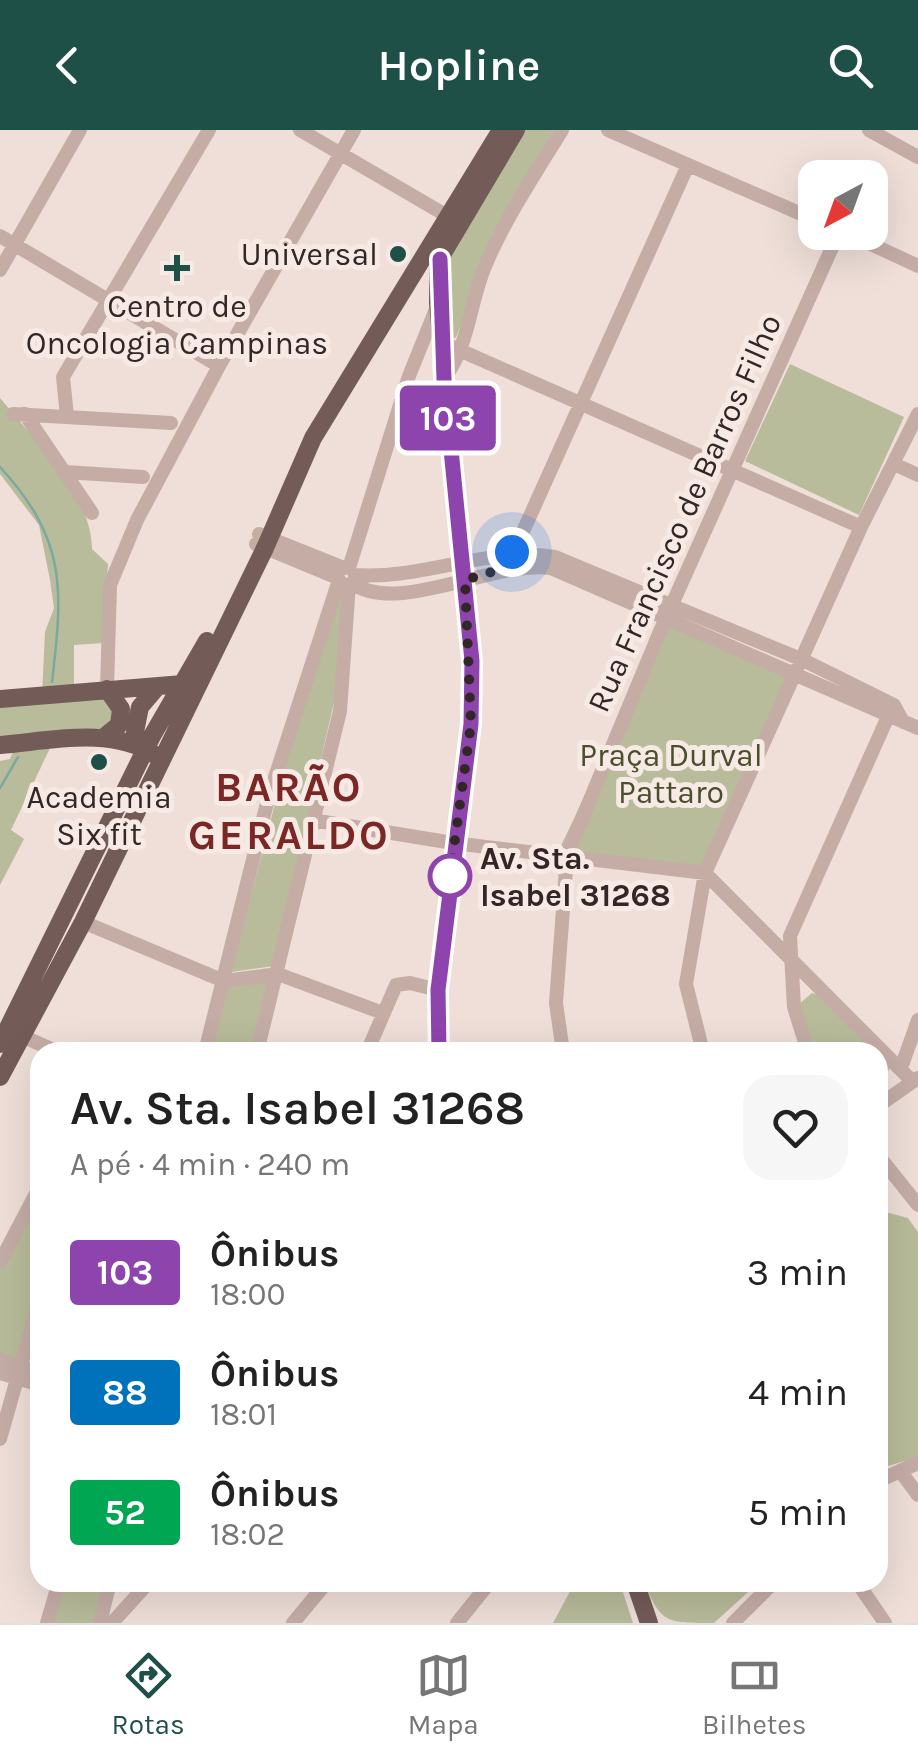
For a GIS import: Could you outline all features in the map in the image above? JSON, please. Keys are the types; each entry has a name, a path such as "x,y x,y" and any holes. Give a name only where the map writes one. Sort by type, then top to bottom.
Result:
{"main road":[{"path":"0,1044 147,750 178,726 302,446 313,438 500,130"},
{"path":"408,282 440,259 516,130"},
{"path":"439,1042 438,990 453,843 471,724 464,570 438,303 444,225"},
{"path":"0,1077 83,922 147,750 140,707 171,689 262,541"},
{"path":"0,699 171,689"},
{"path":"171,689 178,726"},
{"path":"104,738 119,725 121,709 107,690"},
{"path":"0,745 104,738 147,750"},
{"path":"639,1592 649,1623"}],"street":[{"path":"0,270 80,130"},
{"path":"67,416 64,377 209,130"},
{"path":"300,130 444,225"},
{"path":"107,690 110,585 140,514 219,366 354,130"},
{"path":"444,379 462,349 484,268 508,218 562,130"},
{"path":"608,130 798,213"},
{"path":"869,130 918,157"},
{"path":"512,559 688,165"},
{"path":"0,236 219,366"},
{"name":"Rua Francisco de Barros Filho","path":"561,1042 556,1003 567,855 668,612 834,250"},
{"path":"882,250 918,266"},
{"path":"208,1042 268,800 347,577 409,376 438,303"},
{"path":"441,342 861,527"},
{"path":"92,512 19,414 170,423"},
{"path":"700,1042 686,984 705,873 861,527 918,414"},
{"path":"894,464 918,476"},
{"path":"65,472 143,477"},
{"path":"262,541 347,577 380,596 512,559 555,557 668,612 800,667 918,728"},
{"path":"260,1042 340,711 347,577"},
{"path":"805,1042 794,1007 790,936 895,715"},
{"path":"312,820 453,843 705,873 875,1042"},
{"path":"83,922 224,981 278,974 383,1013"},
{"path":"372,1042 396,985 410,983 438,990"},
{"path":"902,1068 918,1020"},
{"path":"22,1036 36,1042"},
{"path":"888,1055 915,1080 888,1099"},
{"path":"888,1168 917,1206"},
{"path":"0,1262 30,1205"},
{"path":"0,1439 30,1333"},
{"path":"0,1359 30,1380"},
{"path":"0,1373 30,1372"},
{"path":"888,1477 918,1463"},
{"path":"901,1472 918,1494"},
{"path":"47,1623 56,1592"},
{"path":"100,1623 108,1592"},
{"path":"120,1592 137,1597"},
{"path":"112,1623 141,1592"},
{"path":"293,1623 319,1592"},
{"path":"456,1623 482,1592"},
{"path":"733,1623 764,1592"},
{"path":"863,1592 880,1621"}],"green space":[{"path":"523,130 554,130 480,261 475,288 456,337 450,341 444,278 450,255"},
{"path":"790,364 904,417 859,515 745,461"},
{"path":"0,398 71,487 82,507 92,549 108,564 103,643 74,645 74,696 106,693 118,710 101,735 0,743 0,702 42,695 45,632 54,608 39,525 0,474"},
{"path":"339,589 345,590 339,680 274,966 231,972 301,704"},
{"name":"Praça Durval Pattaro","path":"666,625 790,676 702,868 559,850"},
{"path":"51,746 11,830 24,839 0,885 0,761 10,759 14,749"},
{"path":"274,977 256,1042 208,1042 224,981"},
{"path":"812,993 825,997 873,1042 810,1042 798,1005"},
{"path":"30,1207 30,1321 17,1364 0,1356 0,1265"},
{"path":"888,1213 908,1218 918,1232 918,1457 888,1466"},
{"path":"62,1592 103,1592 95,1623 53,1623"},
{"path":"570,1592 623,1592 633,1623 553,1623"},
{"path":"649,1592 748,1592 714,1623 675,1621 656,1606"}],"waterway":[{"path":"0,467 38,518 55,567 58,619 52,682"},
{"path":"0,788 18,757"}],"bus line":[{"name":"103","path":"439,1042 438,990 453,838 471,724 472,661 444,379 438,303 440,259"}],"place":[{"name":"Universal","path":"398,254"},
{"name":"Centro de Oncologia Campinas","path":"177,268"},
{"name":"Academia Six fit","path":"99,762"},
{"name":"Av. Sta. Isabel 31268","path":"450,876"}],"district":[{"name":"BARÃO GERALDO","path":"289,810"}],"route":[{"path":"450,876 471,724 472,661 465,580 512,566 512,552"}]}
